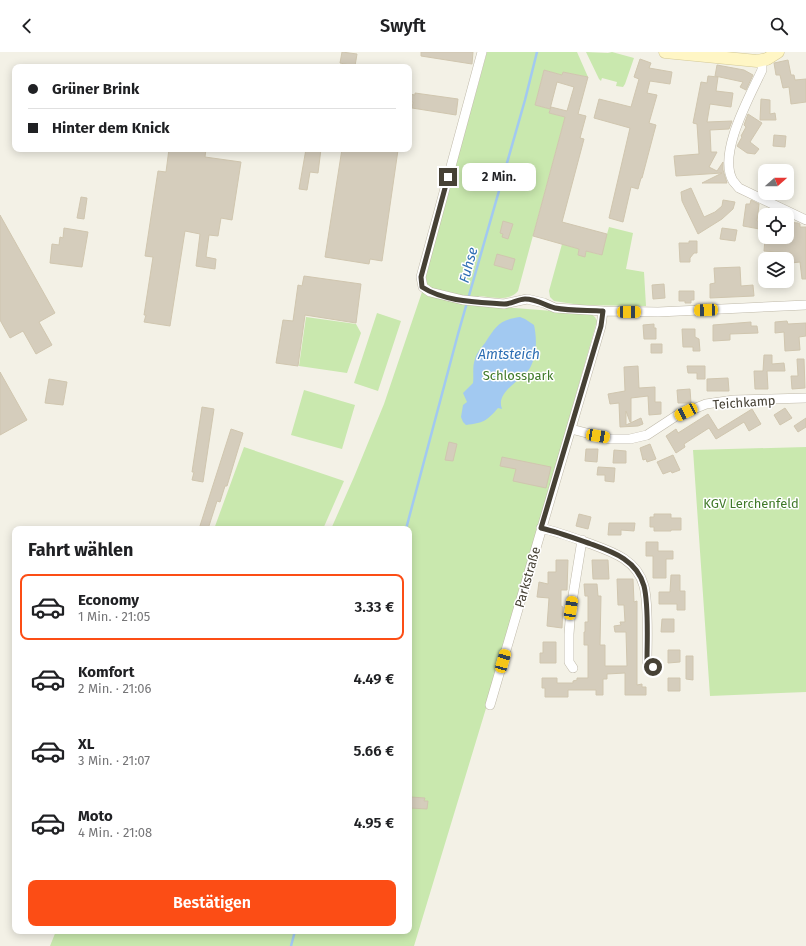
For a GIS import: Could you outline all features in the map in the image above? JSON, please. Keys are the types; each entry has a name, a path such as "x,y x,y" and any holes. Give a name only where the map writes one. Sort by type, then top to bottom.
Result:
{"main road":[{"path":"665,52 746,61 762,60 778,52"}],"street":[{"path":"482,52 421,277 422,287 430,292 463,300 510,304 527,299 544,303 555,308 603,311 658,312 806,305"},
{"path":"762,60 762,70 733,136 729,160 731,175 739,188 806,220"},
{"name":"Parkstraße","path":"490,705 601,326 603,311"},
{"name":"Teichkamp","path":"571,429 610,438 630,439 648,435 681,414 711,403 734,400 806,398"},
{"path":"541,528 566,534 619,554 627,560 640,575 646,595 647,662 653,667"},
{"path":"573,668 569,662 569,634 571,608 582,540"}],"green space":[{"path":"487,52 577,52 588,77 563,72 562,75 544,70 535,105 550,109 549,113 565,117 518,291 510,297 505,298 479,296 476,299 428,287 424,281"},
{"path":"586,52 612,52 634,58 623,87 616,86 617,82 602,78 601,81"},
{"path":"609,227 633,233 626,269 644,272 646,306 580,305 554,301 550,297 549,291 562,244 579,249 578,255 585,256 586,251 601,255"},
{"name":"Schlosspark","path":"423,289 464,304 591,314 597,321 487,705 414,946 50,946 55,934 412,934 412,526 332,526 384,404"},
{"path":"377,313 401,321 378,391 354,383"},
{"path":"306,317 356,324 361,333 347,373 299,366"},
{"path":"304,390 355,405 342,449 291,435"},
{"path":"244,447 344,481 324,526 215,526"},
{"name":"KGV Lerchenfeld","path":"806,447 806,692 710,696 693,450"}],"water":[{"name":"Amtsteich","path":"520,317 534,325 536,347 530,368 506,391 502,397 502,409 498,408 484,421 466,425 461,417 463,405 467,402 463,393 473,383 475,359 479,350 495,328 507,320"}],"building":[{"path":"342,52 357,54 355,64 340,63"},
{"path":"421,52 473,52 472,64 421,56"},
{"path":"640,59 651,63 649,68 672,72 670,84 650,81 647,93 657,95 649,123 656,125 642,178 638,189 631,187 623,222 609,218 630,128 594,118 599,99 631,107 639,79 634,77"},
{"path":"788,60 791,75 794,75 795,80 806,79 806,102 791,104 789,87 783,88 780,75 776,75 774,63"},
{"path":"717,65 744,70 753,75 746,90 740,87 743,82 715,76"},
{"path":"544,70 562,75 563,72 588,77 578,114 586,116 580,138 584,139 562,222 607,234 602,255 586,251 585,257 578,255 579,249 533,236 565,117 549,113 551,107 567,111 574,87 557,82 550,109 535,105"},
{"path":"708,76 718,77 716,91 733,93 731,107 710,104 707,122 732,121 729,129 710,130 711,152 717,152 709,167 717,171 723,162 723,170 727,183 702,183 722,173 676,176 674,156 699,154 697,124 693,123 701,82 707,83"},
{"path":"415,93 458,99 456,115 412,108 412,94 415,95"},
{"path":"761,99 770,100 770,114 775,113 776,120 760,120"},
{"path":"748,114 762,123 750,142 759,149 755,154 747,153 737,146 746,127 744,125"},
{"path":"774,135 786,136 785,147 773,146"},
{"path":"169,152 206,152 205,157 241,162 232,220 221,218 218,236 209,235 206,257 216,259 215,269 196,266 200,234 185,231 170,326 144,322 153,257 145,256 158,171 166,172"},
{"path":"305,152 321,152 318,173 310,172 307,190 299,189"},
{"path":"342,152 398,152 382,261 370,259 369,264 325,257"},
{"path":"691,188 704,217 715,212 722,206 723,200 735,202 733,209 722,219 698,234 682,201 681,192"},
{"path":"81,197 87,198 84,219 77,218"},
{"path":"751,200 759,204 757,221 758,229 743,226 746,204 750,204"},
{"path":"0,215 55,313 39,322 52,345 36,354 23,331 10,338 0,320"},
{"path":"503,221 513,224 508,239 502,237 503,234 500,233"},
{"path":"794,223 800,224 800,227 806,227 806,279 802,279 800,262 794,263 794,252 764,251 765,244 794,244"},
{"path":"64,228 88,232 82,267 50,263 52,244 59,245 60,237 63,238"},
{"path":"722,228 737,230 735,241 720,239"},
{"path":"689,241 697,241 697,253 694,253 690,258 690,262 680,262 679,243 689,243"},
{"path":"497,254 515,259 512,270 494,265"},
{"path":"740,267 741,286 753,285 754,296 710,298 710,284 715,283 714,268"},
{"path":"304,276 361,284 356,323 305,315 298,366 276,363 283,320 293,321 298,285 302,286"},
{"path":"664,284 665,298 653,299 652,285"},
{"path":"679,291 694,291 694,300 691,300 691,303 679,301"},
{"path":"787,321 788,324 806,323 806,336 799,337 800,350 785,351 784,332 775,333 775,322"},
{"path":"751,322 751,326 757,326 758,333 730,334 730,340 713,341 713,325"},
{"path":"654,324 654,328 656,328 656,339 644,339 643,325"},
{"path":"682,329 695,329 695,337 699,339 700,351 693,351 693,347 683,347"},
{"path":"651,344 662,344 662,353 651,353"},
{"path":"764,355 772,355 772,364 784,363 785,371 767,371 768,389 755,389 754,371 763,371"},
{"path":"797,359 804,359 805,388 792,389 791,376 798,376"},
{"path":"638,366 639,388 655,387 655,402 661,402 661,414 649,415 648,396 631,398 631,422 626,411 626,425 641,418 643,424 638,426 620,427 619,403 610,404 608,394 625,391 624,367"},
{"path":"687,366 705,366 705,379 697,379 697,373 688,373"},
{"path":"0,372 27,420 0,435"},
{"path":"728,378 729,391 707,391 707,379"},
{"path":"49,379 67,382 63,405 45,403"},
{"path":"690,389 691,403 678,403 677,390"},
{"path":"202,407 214,409 203,482 192,480"},
{"path":"785,408 792,418 780,425 774,415"},
{"path":"752,409 761,424 749,431 744,422 716,439 709,428 684,444 685,447 676,453 666,436 676,429 678,433 708,414 718,430"},
{"path":"806,418 806,427 798,432 794,426"},
{"path":"231,429 243,433 227,486 225,486 220,502 217,501 209,526 200,526"},
{"path":"449,442 457,444 453,461 445,460"},
{"path":"650,444 656,459 647,462 646,459 643,460 640,448"},
{"path":"586,449 598,449 597,462 585,461"},
{"path":"614,450 626,451 626,463 613,463"},
{"path":"673,455 680,470 663,474 657,462"},
{"path":"502,457 551,467 546,488 513,481 516,469 500,466"},
{"path":"598,467 615,468 614,482 605,481 605,475 597,475"},
{"path":"579,514 591,517 588,529 576,526"},
{"path":"654,514 671,514 671,518 681,518 681,530 654,531 654,527 650,527 650,517 654,517"},
{"path":"609,523 635,523 634,531 621,530 621,535 608,535"},
{"path":"646,542 658,542 658,551 673,551 673,559 666,559 666,578 653,578 653,556 646,556"},
{"path":"556,560 568,560 567,590 561,590 561,606 563,607 562,628 547,626 549,598 537,597 539,582 548,584 548,572 556,572"},
{"path":"592,560 608,560 609,579 593,579"},
{"path":"671,575 680,575 680,591 685,591 685,610 677,610 677,604 659,604 659,592 670,592"},
{"path":"617,579 633,579 634,602 637,601 637,685 642,684 642,687 646,687 646,695 625,695 625,673 607,674 607,679 603,679 603,695 596,695 596,690 568,690 568,697 545,697 545,688 542,688 542,678 557,678 557,683 573,683 573,681 577,680 577,678 588,678 588,645 584,645 584,632 585,622 588,622 588,596 585,596 584,584 597,584 598,596 601,596 600,645 605,645 605,666 627,666 626,632 615,632 614,626 621,625 620,622 625,622 624,605 618,605"},
{"path":"662,619 674,619 674,632 661,632"},
{"path":"543,642 556,642 556,663 540,663 540,653 543,653"},
{"path":"668,650 680,650 680,662 668,663"},
{"path":"686,656 693,656 693,680 686,679"},
{"path":"668,678 680,678 680,691 668,691"},
{"path":"412,797 425,798 424,801 428,801 427,809 412,808"}],"waterway":[{"name":"Fuhse","path":"407,526 458,334 525,100 537,52"},
{"name":"Fuhse","path":"291,946 294,934"}],"route":[{"path":"448,177 421,277 422,287 430,292 463,300 510,304 522,299 527,299 544,303 555,308 603,311 601,326 541,528 566,534 619,554 634,567 640,575 646,595 647,662 653,667"}]}
